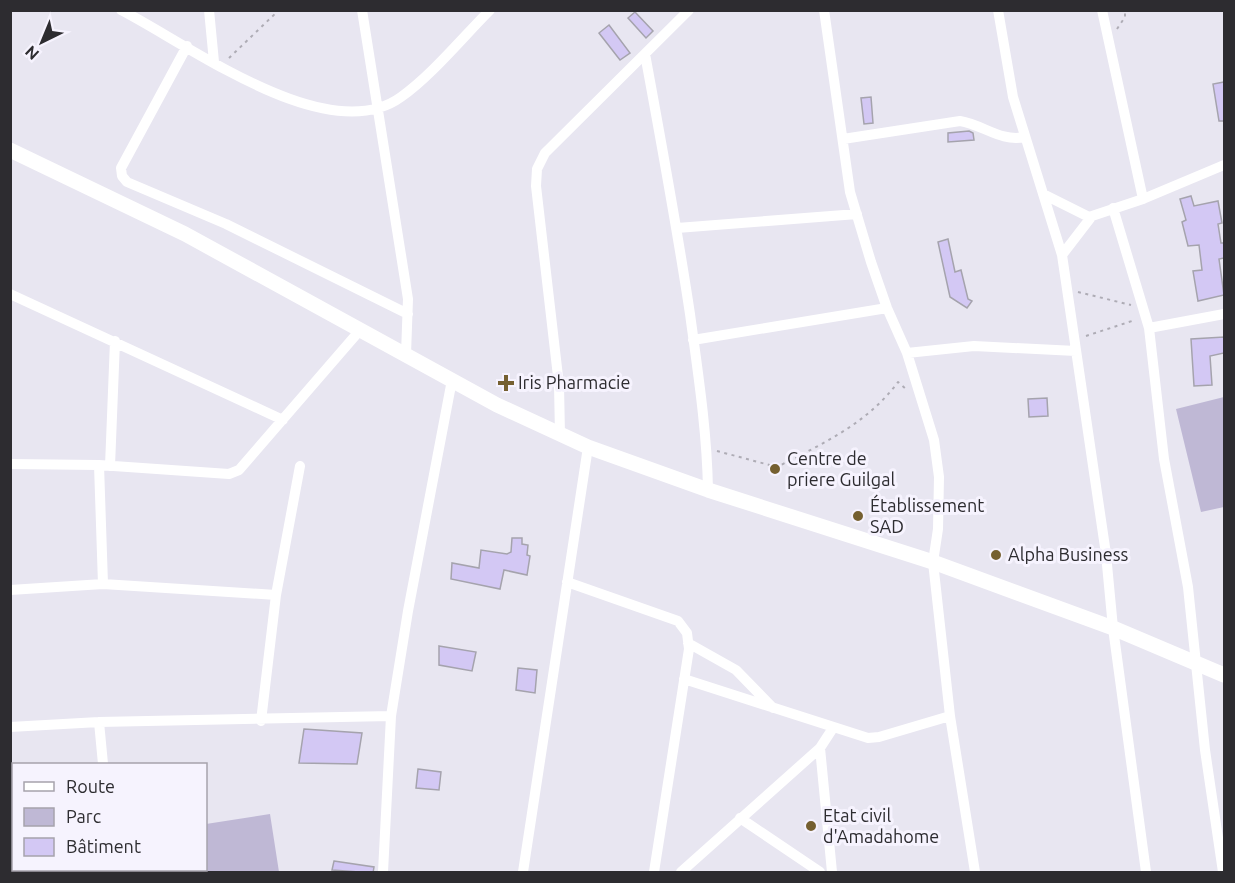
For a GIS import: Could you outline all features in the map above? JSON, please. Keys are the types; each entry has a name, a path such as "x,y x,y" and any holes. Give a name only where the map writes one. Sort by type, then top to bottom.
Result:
{"street":[{"path":"121,10 217,64 290,101 312,108 338,112 378,108 400,98 490,10"},
{"path":"209,10 217,64"},
{"path":"362,10 408,299 406,354"},
{"path":"560,435 559,385 536,186 537,169 545,153 688,10"},
{"path":"824,10 850,192 887,308 907,353 934,440 939,477 938,529 933,562 950,716 975,873"},
{"path":"998,10 1014,97 1062,255 1106,554 1113,628 1146,873"},
{"path":"1102,10 1143,199"},
{"path":"187,46 122,168 122,176 127,182 226,224 408,314"},
{"path":"645,54 677,228 707,448 708,490"},
{"path":"843,139 960,121 974,123 1002,137 1025,137"},
{"path":"10,150 185,234 452,380 560,435 708,490 933,562 1113,628 1224,675"},
{"path":"1062,255 1089,217 1143,199 1224,165"},
{"path":"1043,194 1089,217"},
{"path":"1113,208 1149,328 1164,459 1181,540 1205,750 1223,873"},
{"path":"677,228 857,214"},
{"path":"12,297 115,341 283,420"},
{"path":"693,340 887,308"},
{"path":"1149,328 1224,314"},
{"path":"10,464 105,466 229,474 239,470 361,329"},
{"path":"103,584 105,466 115,341"},
{"path":"907,353 974,346 1076,351"},
{"path":"384,872 391,717 408,611 452,380"},
{"path":"524,873 588,447"},
{"path":"261,721 276,595 300,466"},
{"path":"567,582 678,621 687,633 684,680 654,873"},
{"path":"10,590 103,584 276,595"},
{"path":"688,644 736,670 773,708"},
{"path":"684,680 868,738 879,737 950,716"},
{"path":"10,728 99,722 391,717"},
{"path":"99,722 103,763"},
{"path":"681,873 820,748 833,728"},
{"path":"820,748 832,873"},
{"path":"740,818 820,873"}],"path":[{"path":"217,64 279,10"},
{"path":"1109,38 1125,17 1125,10"},
{"path":"1067,289 1144,311"},
{"path":"1074,338 1144,311"},
{"path":"707,448 777,466 837,437 861,421 898,382 921,399"}],"green space":[{"path":"1224,397 1224,507 1201,512 1176,409"},
{"path":"270,814 279,872 137,872 207,871 207,824"}],"building":[{"path":"635,12 653,31 646,38 628,18"},
{"path":"609,25 630,53 620,60 599,33"},
{"path":"1224,82 1224,121 1219,121 1213,84"},
{"path":"871,97 873,123 864,124 861,98"},
{"path":"969,131 973,133 974,140 948,142 948,133"},
{"path":"1191,196 1194,206 1218,201 1222,223 1218,224 1221,243 1224,243 1224,258 1219,259 1224,295 1198,301 1193,271 1202,270 1199,245 1188,246 1182,222 1186,220 1180,199"},
{"path":"948,239 955,272 961,270 968,299 972,301 967,308 950,297 938,242"},
{"path":"1224,337 1224,353 1210,356 1212,385 1194,386 1191,339"},
{"path":"1047,398 1048,416 1029,417 1028,399"},
{"path":"512,538 522,538 522,544 528,545 527,555 530,556 527,575 504,570 500,589 451,579 452,563 479,568 481,550 507,554 511,552"},
{"path":"439,646 476,652 472,671 439,665"},
{"path":"518,668 537,670 535,693 516,690"},
{"path":"304,729 362,733 357,764 299,763"},
{"path":"418,769 441,772 439,790 416,788"},
{"path":"334,861 374,867 373,873 332,870"}],"place":[{"name":"Iris Pharmacie","path":"506,383"},
{"name":"Centre de priere Guilgal","path":"775,469"},
{"name":"Établissement SAD","path":"858,516"},
{"name":"Alpha Business","path":"996,555"},
{"name":"Etat civil d'Amadahome","path":"811,826"}]}
